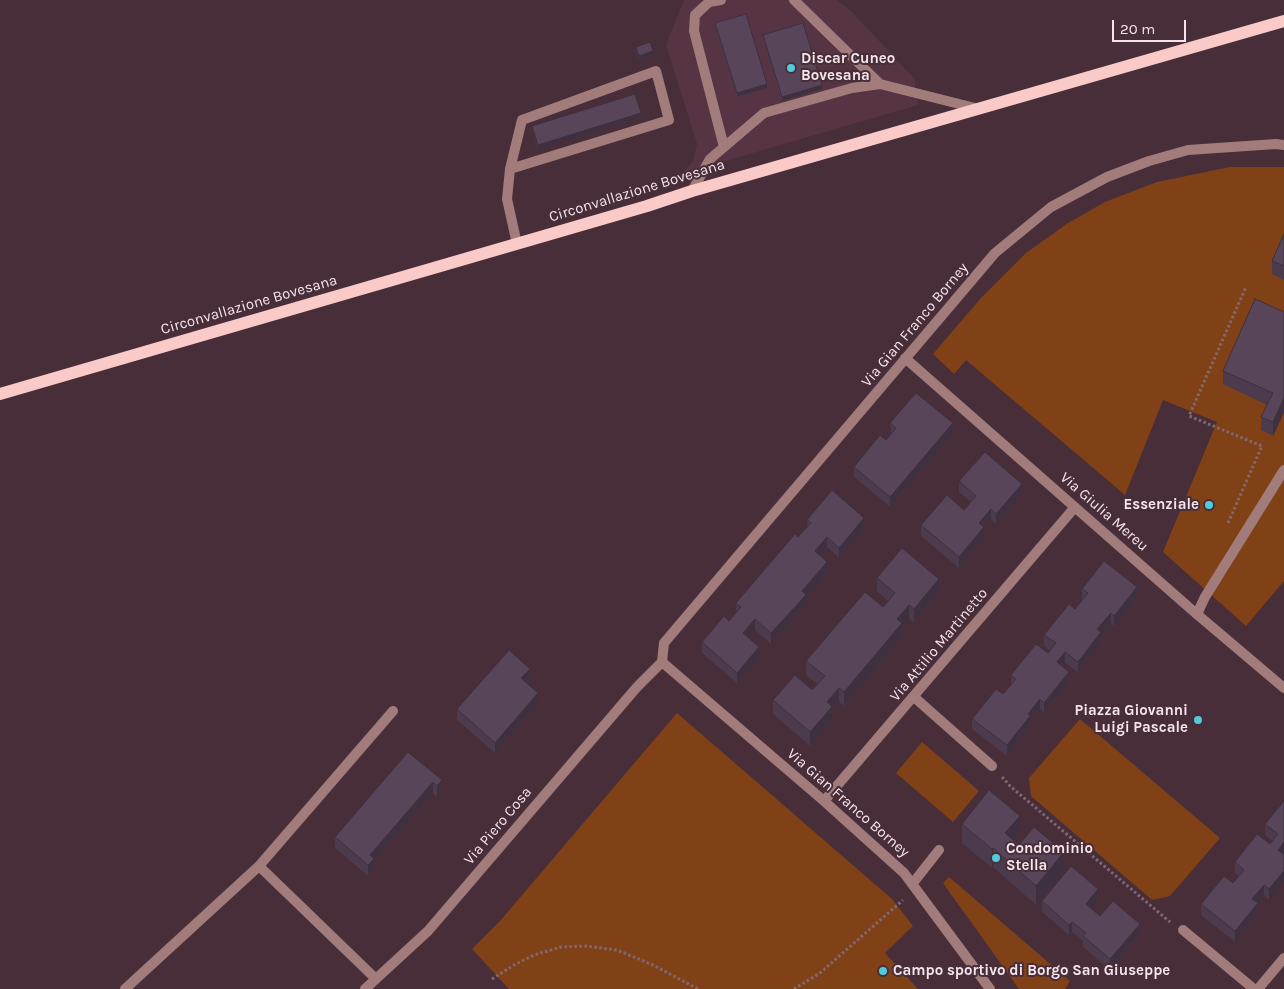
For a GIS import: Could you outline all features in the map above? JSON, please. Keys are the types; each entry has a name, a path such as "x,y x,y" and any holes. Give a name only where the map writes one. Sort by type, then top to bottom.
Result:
{"main road":[{"name":"Circonvallazione Bovesana","path":"0,394 517,244 692,191 1284,21"}],"street":[{"path":"721,0 709,2 695,14 694,31 724,147"},
{"path":"794,0 880,84"},
{"path":"510,169 670,120 656,71 522,120 510,169 507,198 517,244"},
{"path":"692,191 710,159 764,113 852,88 880,84 980,109"},
{"name":"Via Gian Franco Borney","path":"990,989 904,873 824,801 662,662 664,643 995,253 1051,207 1107,177 1149,161 1188,150 1284,145"},
{"name":"Via Giulia Mereu","path":"905,358 1284,688"},
{"path":"1197,614 1284,470"},
{"name":"Via Attilio Martinetto","path":"824,801 1075,507"},
{"name":"Via Piero Cosa","path":"366,989 428,931 637,687 662,662"},
{"path":"914,697 992,766"},
{"path":"125,989 259,866 393,711"},
{"path":"914,885 939,850"},
{"path":"259,866 376,979"},
{"path":"1183,930 1256,989 1284,958"}],"path":[{"path":"1233,552 1226,547 1221,539 1262,446 1189,416 1246,288"},
{"path":"992,766 1018,792 1166,919 1183,930"},
{"path":"794,989 820,973 914,885"},
{"path":"492,979 534,954 561,947 585,946 617,950 698,989"}],"shaded area":[{"path":"684,0 837,0 852,12 914,78 918,105 681,174 693,161 697,144 666,45"},
{"path":"1230,167 1284,167 1284,581 1246,626 1163,552 1217,422 1163,400 1125,495 966,360 954,374 933,354 981,298 1026,253 1068,223 1105,202 1157,182"},
{"path":"677,713 892,899 913,926 885,953 918,989 509,989 472,949 500,921"},
{"path":"1080,719 1220,838 1170,896 1152,900 1031,796 1029,778"},
{"path":"922,742 979,791 953,822 896,773"},
{"path":"949,877 1070,981 1065,989 1019,989 943,883"}],"building":[{"path":"746,14 767,84 737,93 715,23"},
{"path":"803,23 822,85 782,97 763,35"},
{"path":"650,42 653,51 639,56 636,47"},
{"path":"635,94 641,113 538,145 532,126"},
{"path":"1284,234 1284,266 1272,261"},
{"path":"1255,299 1284,312 1284,398 1273,422 1261,417 1273,393 1223,371"},
{"path":"916,393 953,423 890,497 854,467 880,435 886,440 896,428 890,423"},
{"path":"985,452 1022,484 996,514 991,509 979,523 984,527 959,557 921,525 947,495 964,510 976,496 959,481"},
{"path":"832,490 864,518 839,548 827,537 815,551 827,562 802,591 806,595 771,633 755,619 743,633 759,647 737,673 702,642 724,616 729,621 741,607 736,603 795,534 798,537 811,523 807,520"},
{"path":"902,548 939,579 914,609 909,605 897,619 902,623 844,692 839,688 827,702 832,707 810,732 773,700 795,675 812,690 825,676 806,661 865,592 883,607 895,593 877,578"},
{"path":"1104,561 1137,587 1114,616 1111,613 1097,629 1101,632 1078,662 1065,652 1057,662 1069,672 1044,703 1040,699 1028,714 1030,716 1007,745 972,719 996,689 1003,694 1016,679 1011,675 1036,644 1048,653 1056,643 1044,635 1069,604 1075,609 1088,593 1082,589"},
{"path":"509,650 530,669 521,678 538,693 495,743 457,709"},
{"path":"408,752 442,780 437,786 433,782 370,855 374,859 368,865 335,837"},
{"path":"989,790 1020,816 1005,833 1019,845 1034,827 1064,852 1036,886 993,848 962,824"},
{"path":"1284,801 1284,842 1278,850 1284,855 1284,871 1269,889 1264,885 1252,899 1258,903 1235,931 1201,904 1224,876 1233,883 1244,870 1235,862 1257,834 1270,844 1278,834 1265,824"},
{"path":"1071,866 1098,889 1086,904 1100,916 1113,901 1140,924 1110,959 1083,936 1086,933 1072,922 1069,925 1042,901"}],"place":[{"name":"Discar Cuneo Bovesana","path":"791,68"},
{"name":"Essenziale","path":"1209,505"},
{"name":"Piazza Giovanni Luigi Pascale","path":"1198,720"},
{"name":"Condominio Stella","path":"996,858"},
{"name":"Campo sportivo di Borgo San Giuseppe","path":"883,971"}]}
